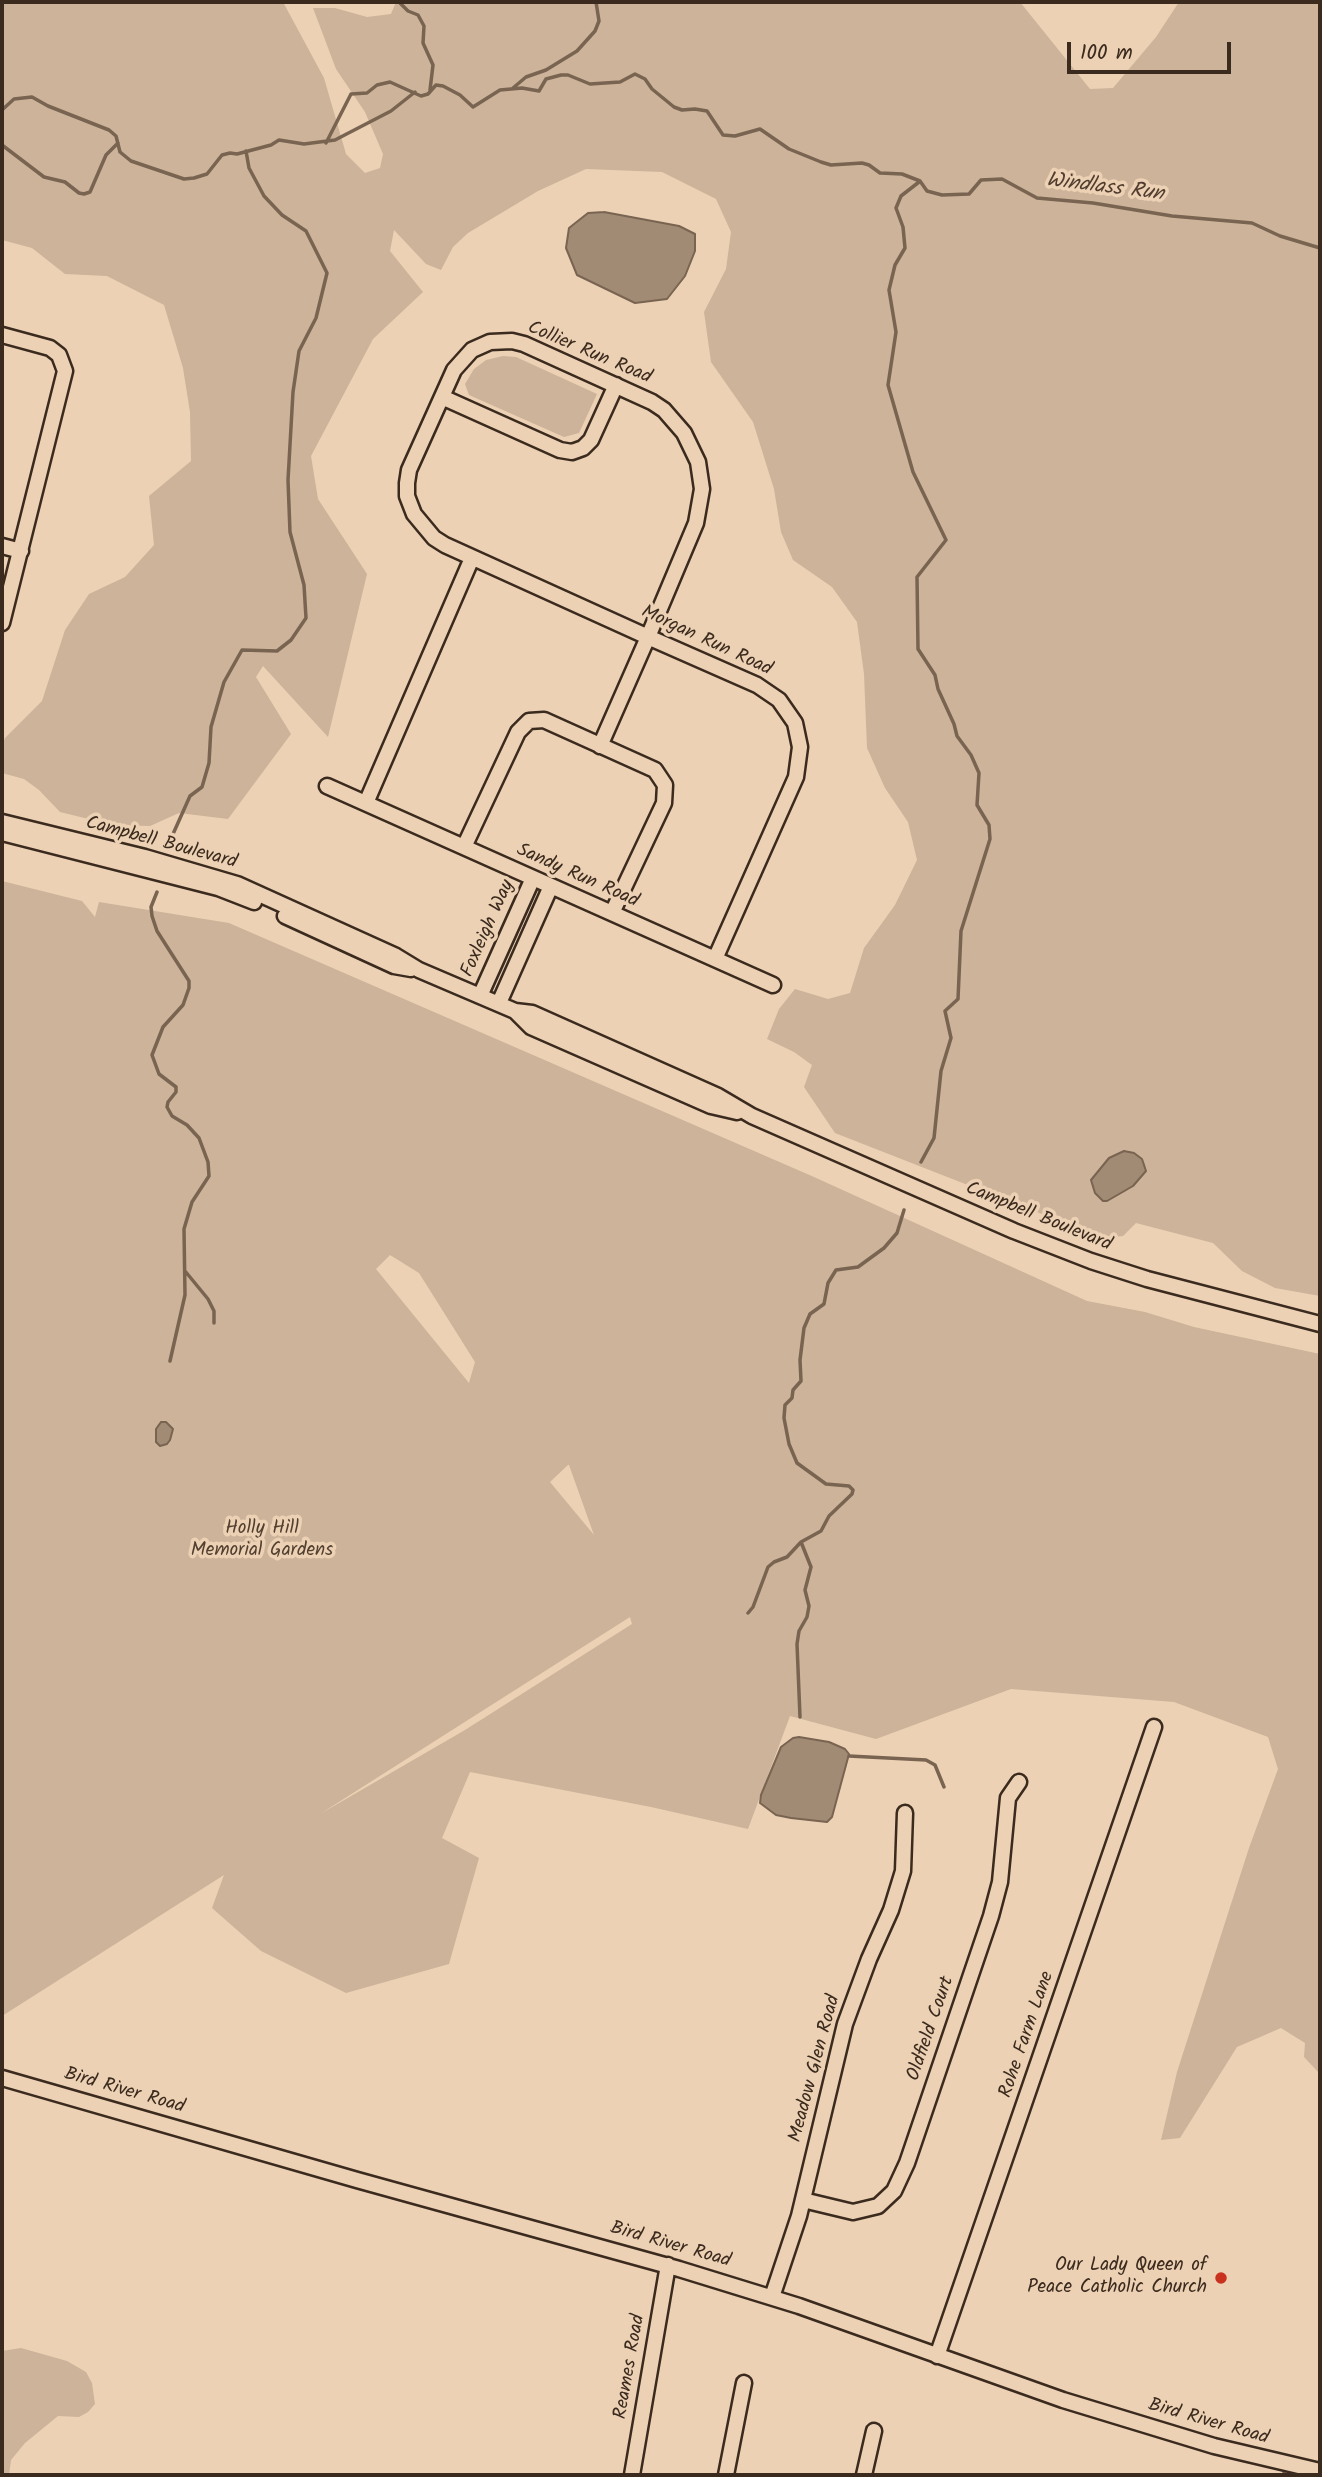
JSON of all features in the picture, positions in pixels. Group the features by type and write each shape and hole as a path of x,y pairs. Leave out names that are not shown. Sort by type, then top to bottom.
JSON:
{"street":[{"path":"2,335 50,348 59,355 65,371 2,624"},
{"name":"Collier Run Road","path":"472,558 434,538 414,514 407,496 407,483 409,470 454,370 464,357 480,346 500,341 524,344 652,402 674,421 692,447 701,478 701,500 696,523 600,746"},
{"path":"442,397 560,450 572,452 583,448 591,440 616,385"},
{"path":"2,546 21,551"},
{"path":"366,803 472,558"},
{"name":"Morgan Run Road","path":"472,558 768,691 788,710 799,737 800,757 796,777 715,959"},
{"path":"464,847 518,732 525,724 544,720 654,770 663,779 666,790 664,803 612,914"},
{"name":"Sandy Run Road","path":"327,786 773,985"},
{"name":"Campbell Boulevard","path":"2,822 145,857 237,884 396,956 419,970 515,1011 532,1013 718,1096 752,1116 924,1193 1091,1261 1181,1289 1320,1324"},
{"name":"Campbell Boulevard","path":"2,833 218,888 394,966 419,970"},
{"name":"Foxleigh Way","path":"480,996 533,878"},
{"name":"Foxleigh Way","path":"499,1003 551,886"},
{"name":"Rohe Farm Lane","path":"937,2356 1154,1727"},
{"name":"Oldfield Court","path":"803,2200 853,2211 878,2206 894,2191 907,2163 991,1916 1000,1882 1009,1798 1019,1782"},
{"name":"Meadow Glen Road","path":"772,2297 803,2200 845,2024 891,1910 903,1871 905,1813"},
{"name":"Bird River Road","path":"2,2078 357,2180 668,2265 772,2297 1063,2400 1203,2443 1320,2471"},
{"name":"Reames Road","path":"632,2475 668,2265"},
{"path":"726,2475 744,2383"},
{"path":"864,2475 874,2431"}],"green space":[{"path":"2,2 283,2 324,78 346,154 365,173 380,168 383,154 365,112 336,69 313,8 335,8 367,17 391,14 396,2 1020,2 1090,89 1113,88 1156,37 1179,2 1320,2 1320,1296 1275,1288 1242,1271 1213,1243 1136,1223 1123,1236 1103,1238 835,1133 804,1087 812,1065 794,1052 767,1039 779,1009 795,989 828,999 850,993 864,948 895,905 917,860 908,822 885,788 867,748 864,674 857,622 832,587 793,560 781,532 774,489 753,422 711,362 704,312 726,269 731,232 716,199 662,172 586,169 538,191 468,233 453,247 441,270 426,264 394,230 390,251 423,292 373,339 311,456 318,499 367,574 328,737 263,666 256,677 291,734 228,819 179,813 150,826 113,825 60,812 24,779 2,773 2,746 5,738 42,701 65,630 89,594 125,577 154,545 149,496 191,461 190,412 183,368 164,305 107,276 65,274 32,248 2,240"},
{"path":"503,356 516,357 597,394 579,433 564,437 469,395 465,384 474,369 486,360"},
{"name":"Holly Hill Memorial Gardens","path":"2,881 82,901 95,917 99,902 229,923 814,1177 1087,1301 1145,1312 1194,1327 1320,1354 1320,2074 1304,2057 1305,2043 1281,2028 1237,2047 1180,2138 1161,2140 1177,2072 1249,1848 1278,1769 1268,1737 1174,1702 1011,1689 876,1739 790,1716 748,1829 470,1772 442,1838 479,1858 449,1964 346,1993 261,1951 212,1908 224,1875 2,2016","holes":["390,1255 419,1273 475,1362 469,1383 376,1269","569,1465 594,1535 550,1482","630,1617 632,1624 465,1730 320,1814"]},
{"path":"21,2348 67,2361 86,2372 92,2383 95,2404 79,2417 58,2416 25,2443 11,2460 9,2475 2,2475 2,2351"}],"shaded area":[{"path":"604,212 679,226 695,234 695,251 685,276 667,299 635,303 577,275 566,248 569,228 588,213"},
{"path":"1124,1151 1134,1153 1142,1159 1146,1171 1133,1186 1103,1201 1095,1193 1091,1180 1109,1158"},
{"path":"161,1422 166,1422 173,1429 167,1444 160,1446 156,1442 156,1429"},
{"path":"799,1737 829,1742 845,1749 849,1754 832,1817 827,1822 776,1815 760,1803 781,1747"}],"waterway":[{"path":"399,2 408,11 418,15 424,26 423,43 433,65 430,90"},
{"path":"513,88 526,77 546,70 577,51 595,31 599,21 596,2"},
{"name":"Windlass Run","path":"326,143 351,94 367,93 377,85 390,82 421,96 428,94 436,85 443,86 460,95 473,107 500,90 522,88 539,91 546,79 561,75 590,84 620,82 635,74 645,79 652,89 674,107 707,111 723,135 735,136 760,129 789,149 821,162 831,165 862,163 880,173 902,174 920,181 927,191 942,195 969,194 981,180 1002,179 1037,198 1093,203 1172,216 1252,223 1280,236 1320,248"},
{"name":"Windlass Run","path":"2,110 14,99 32,97 109,130 116,136 120,152 131,161 184,179 207,174 222,155 237,154 271,145 279,140 304,144 335,140 391,111 415,92"},
{"name":"Windlass Run","path":"2,145 44,177 65,182 84,194 90,192 106,155 118,143"},
{"path":"169,843 190,796 202,787 209,763 211,727 224,682 242,650 277,651 291,640 306,618 304,585 290,532 288,480 293,392 299,351 316,318 327,273 306,231 282,215 264,196 249,168 246,151"},
{"path":"919,182 901,196 896,208 903,227 905,248 895,265 889,290 896,332 888,385 913,472 946,540 917,577 918,649 935,675 957,736 971,755 979,773 977,805 989,825 990,839 961,931 958,999 945,1011 951,1038 941,1071 934,1138 921,1162"},
{"path":"157,892 151,907 152,916 157,931 189,981 189,988 183,1005 163,1027 152,1055 159,1074 176,1087 167,1107 172,1116 187,1125 199,1138 208,1162 209,1176 192,1202 184,1229 185,1295 170,1361"},
{"path":"748,1613 753,1607 768,1567 787,1557 801,1542 821,1531 829,1516 852,1494 853,1490 849,1486 826,1484 797,1463 789,1444 784,1418 785,1405 801,1381 800,1360 804,1328 810,1314 824,1304 828,1283 836,1270 858,1267 884,1248 897,1233 904,1210"},
{"path":"185,1271 208,1299 214,1311 214,1323"},
{"path":"800,1717 797,1644 799,1631 807,1617 809,1606 805,1590 811,1567 801,1542"},
{"path":"849,1756 926,1760 935,1765 944,1787"}],"place":[{"name":"Our Lady Queen of Peace Catholic Church","path":"1221,2278"}]}
